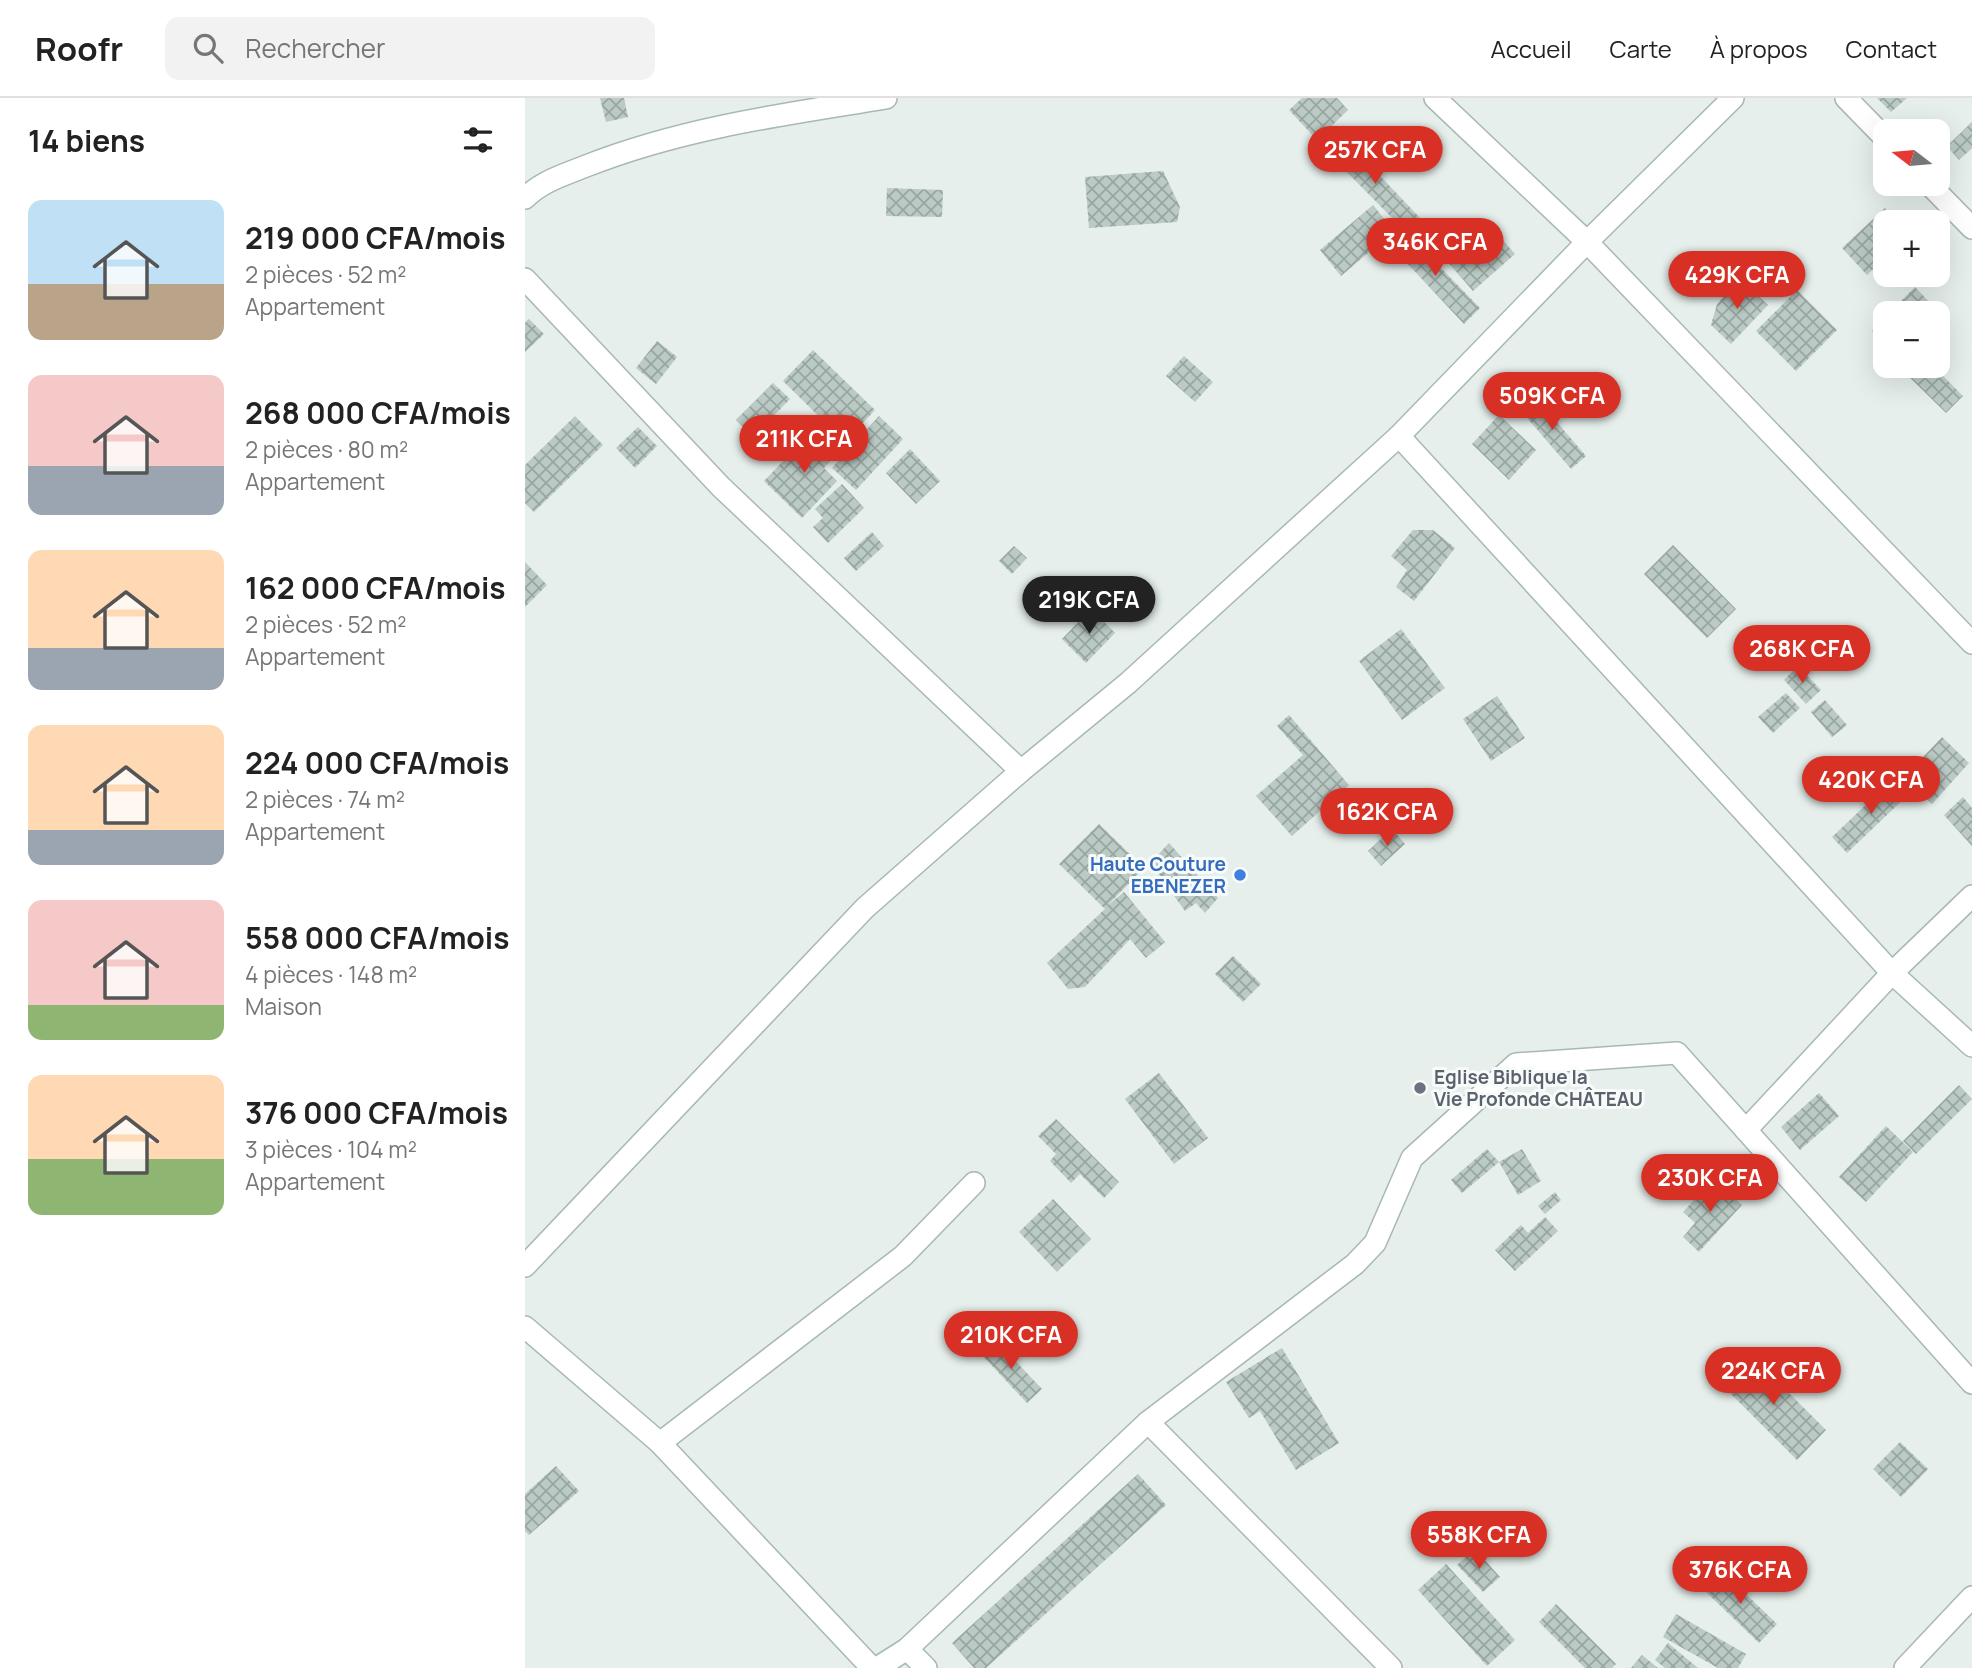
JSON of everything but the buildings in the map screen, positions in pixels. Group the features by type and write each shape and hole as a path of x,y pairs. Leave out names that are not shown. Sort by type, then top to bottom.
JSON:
{"street":[{"path":"525,198 537,186 621,152 676,136 754,118 886,98"},
{"path":"1435,98 1587,242 1972,643"},
{"path":"525,1266 865,908 1021,771 1128,683 1399,436 1587,242 1733,98"},
{"path":"1846,98 1873,126"},
{"path":"1941,196 1972,228"},
{"path":"525,279 721,487 1021,771"},
{"path":"1399,436 1892,973 1972,1046"},
{"path":"1746,1130 1892,973 1972,896"},
{"path":"525,1327 660,1443 874,1668 907,1649 1148,1422 1355,1264 1375,1243 1412,1158 1516,1064 1677,1053 1972,1383"},
{"path":"660,1443 903,1256 974,1183"},
{"path":"1148,1422 1391,1668"},
{"path":"1905,1668 1972,1597"},
{"path":"907,1649 926,1668"}],"place":[{"name":"Haute Couture EBENEZER","path":"1240,875"},
{"name":"Eglise Biblique la Vie Profonde CHÂTEAU","path":"1420,1088"}]}
